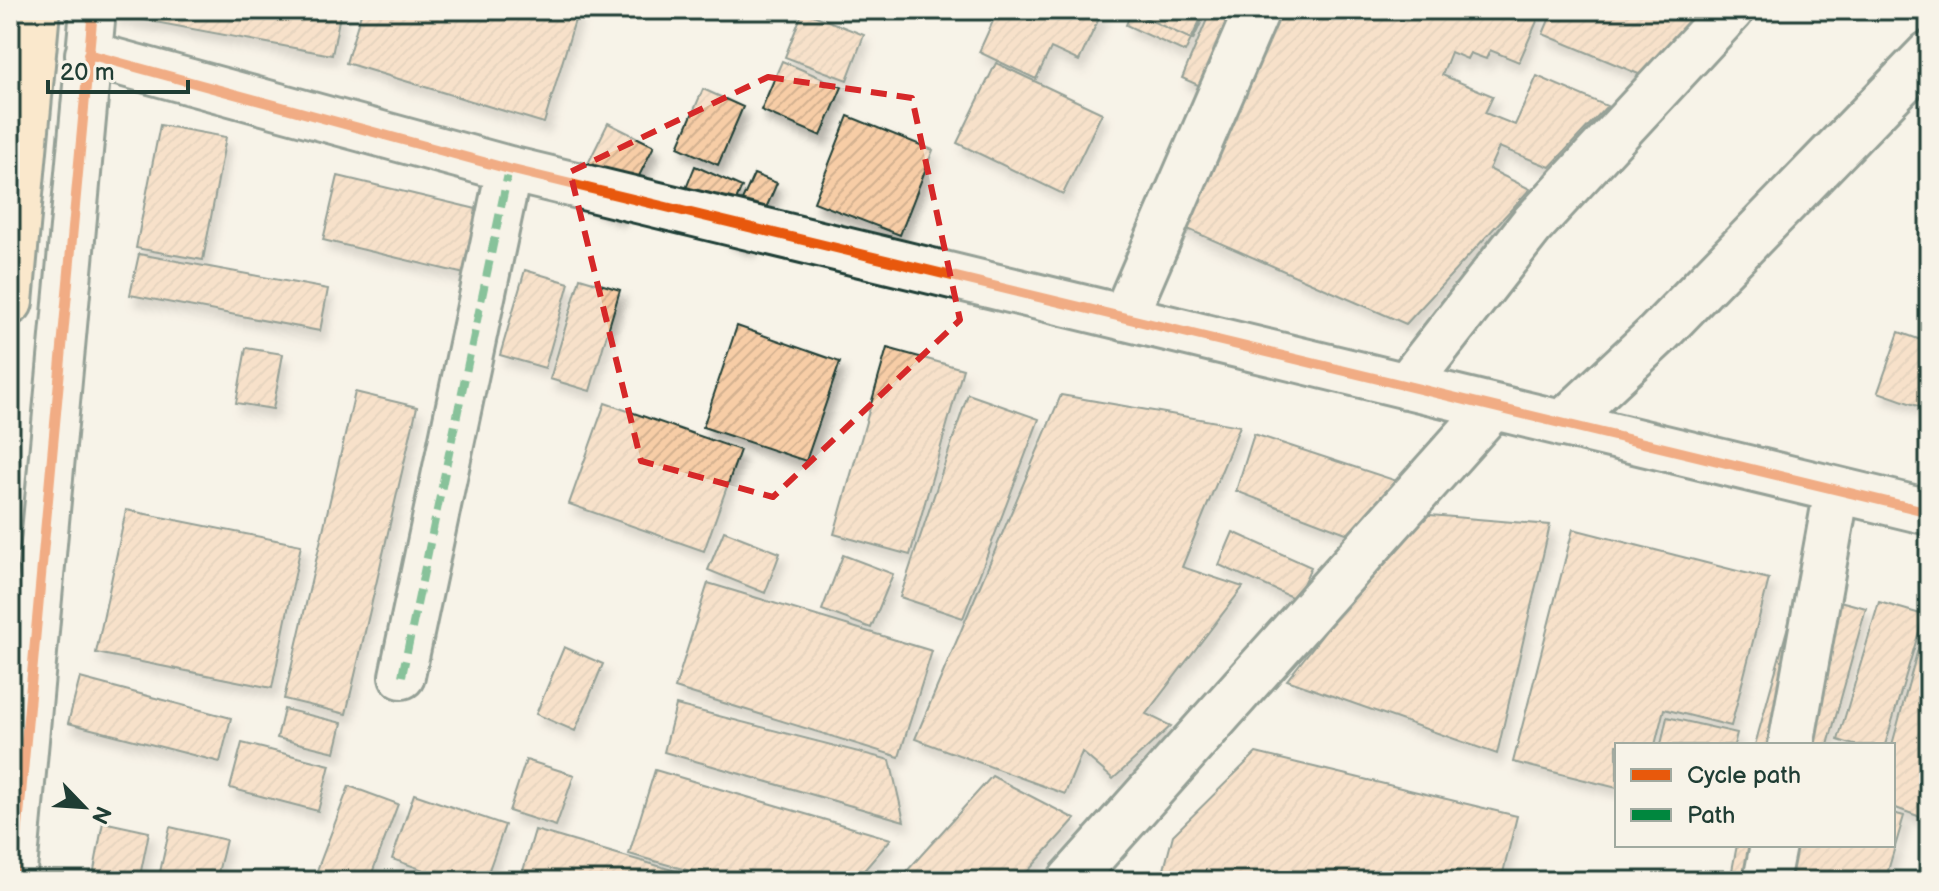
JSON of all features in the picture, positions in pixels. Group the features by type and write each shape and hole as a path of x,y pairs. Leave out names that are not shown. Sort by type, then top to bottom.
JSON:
{"main road":[{"path":"10,302 37,10"}],"street":[{"path":"13,881 93,10"},
{"path":"1124,318 1257,10"},
{"path":"1406,386 1531,226 1731,10"},
{"path":"88,54 509,169 1929,512"},
{"path":"1562,424 1658,334 1929,54"},
{"path":"402,676 509,169"},
{"path":"1070,881 1493,407"},
{"path":"1791,743 1837,490"},
{"path":"1766,881 1773,847"}],"highlighted area":[{"path":"768,77 912,98 960,320 773,497 641,461 570,172"}],"building":[{"path":"113,10 341,10 332,55 112,14"},
{"path":"362,10 578,10 544,123 346,63"},
{"path":"998,10 1103,10 1079,61 1051,48 1036,79 979,52"},
{"path":"1128,10 1207,10 1193,40"},
{"path":"1132,10 1205,10 1185,52 1126,25"},
{"path":"1211,10 1542,10 1519,62 1490,50 1486,59 1470,53 1467,59 1451,52 1442,75 1493,96 1485,113 1515,125 1537,76 1607,106 1550,167 1499,147 1489,169 1530,189 1406,324 1151,213 1205,88 1182,78"},
{"path":"1553,10 1701,10 1641,75 1543,34"},
{"path":"803,11 864,35 847,80 785,57"},
{"path":"782,61 842,87 821,136 761,110"},
{"path":"996,63 1102,113 1063,194 957,143"},
{"path":"703,89 743,107 718,165 678,147"},
{"path":"848,116 933,150 900,235 814,202"},
{"path":"608,123 654,146 619,216 573,194"},
{"path":"160,125 226,137 203,260 136,248"},
{"path":"695,166 742,187 727,221 681,201"},
{"path":"754,174 777,183 749,247 726,236"},
{"path":"338,176 489,212 473,276 323,240"},
{"path":"139,254 328,289 320,331 130,295"},
{"path":"525,270 569,283 545,368 500,355"},
{"path":"580,278 620,290 590,391 550,379"},
{"path":"737,326 840,362 806,461 703,427"},
{"path":"1899,332 1929,343 1929,410 1878,392"},
{"path":"246,348 283,354 273,409 236,403"},
{"path":"887,348 963,369 910,555 834,534"},
{"path":"355,392 417,407 346,714 284,699"},
{"path":"968,394 1039,419 963,618 900,597"},
{"path":"1061,395 1240,426 1182,567 1243,587 1146,714 1171,726 1113,779 1082,752 1065,794 915,739"},
{"path":"605,403 740,450 704,551 569,504"},
{"path":"1254,434 1397,481 1367,541 1236,491"},
{"path":"126,510 301,545 272,688 96,653"},
{"path":"1418,514 1550,525 1497,754 1287,680"},
{"path":"1573,529 1769,579 1731,726 1664,709 1656,743 1615,743 1615,788 1513,762"},
{"path":"724,531 780,553 765,593 708,570"},
{"path":"1233,532 1311,567 1296,599 1219,565"},
{"path":"843,555 893,574 871,628 822,610"},
{"path":"708,583 932,651 899,757 675,688"},
{"path":"1798,590 1866,608 1829,743 1756,743"},
{"path":"1879,602 1924,615 1886,743 1838,740"},
{"path":"1929,608 1929,820 1895,808 1895,743 1893,743"},
{"path":"564,647 603,664 575,731 536,714"},
{"path":"80,678 231,718 220,762 68,723"},
{"path":"676,705 890,760 904,821 664,752"},
{"path":"284,709 342,723 335,752 277,738"},
{"path":"1667,717 1737,733 1734,743 1661,743"},
{"path":"242,743 330,765 318,811 230,788"},
{"path":"1256,753 1517,816 1501,881 1336,881 1307,873 1305,881 1161,881 1173,835"},
{"path":"526,760 574,775 556,826 509,811"},
{"path":"655,770 891,839 855,881 726,881 629,854"},
{"path":"992,776 1075,819 1019,881 898,881"},
{"path":"349,786 398,804 369,881 313,881"},
{"path":"414,794 505,825 485,881 455,881 392,859"},
{"path":"1895,814 1904,816 1895,847"},
{"path":"103,822 149,832 139,881 92,881"},
{"path":"170,827 226,840 216,881 158,881"},
{"path":"535,830 710,881 520,881"},
{"path":"1737,847 1895,847 1885,881 1730,881"}],"marked path":[{"path":"402,676 509,169"}],"cycle path":[{"path":"13,881 93,10"},
{"path":"88,54 509,169 1929,512"}]}
